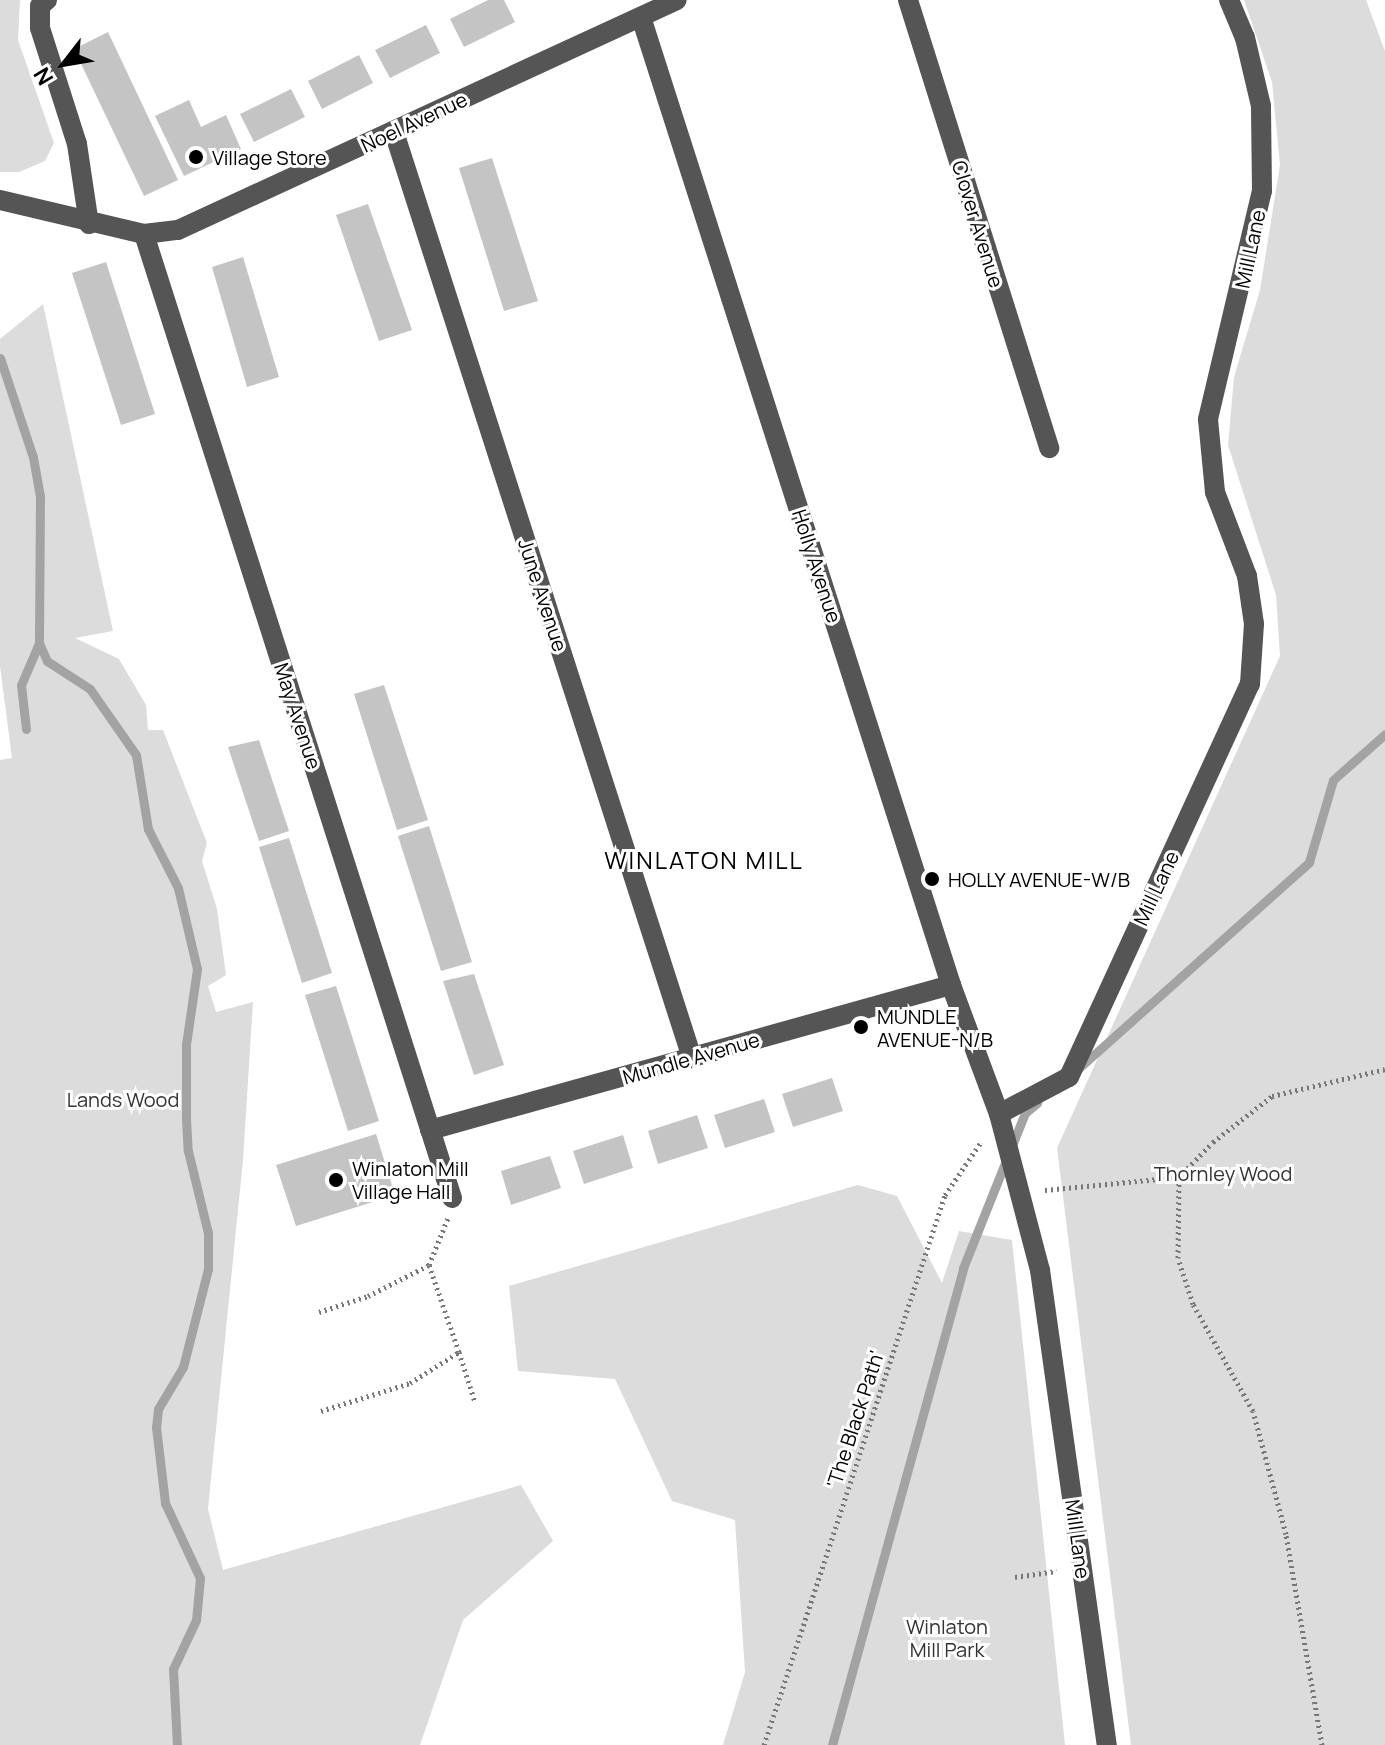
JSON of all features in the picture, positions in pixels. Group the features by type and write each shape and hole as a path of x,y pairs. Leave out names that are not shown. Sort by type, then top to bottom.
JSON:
{"street":[{"path":"47,0 40,6 40,28 77,144 89,224"},
{"path":"641,17 677,0"},
{"name":"Clover Avenue","path":"908,0 1049,448"},
{"name":"Mill Lane","path":"1107,1745 1040,1270 999,1114 1069,1077 1250,684 1254,624 1247,576 1215,492 1208,419 1262,191 1261,106 1245,38 1229,0"},
{"name":"Noel Avenue","path":"0,200 89,224 144,234 178,230 641,17"},
{"name":"Holly Avenue","path":"641,17 951,985 999,1114"},
{"name":"June Avenue","path":"394,132 692,1058"},
{"name":"May Avenue","path":"144,234 452,1198"},
{"name":"Mundle Avenue","path":"430,1130 951,985"}],"path":[{"path":"1020,1192 1179,1177 1213,1142 1272,1096 1385,1069"},
{"name":"'The Black Path'","path":"764,1745 945,1195 999,1114"},
{"path":"1179,1177 1178,1258 1193,1304 1253,1411 1286,1534 1322,1745"},
{"path":"452,1198 429,1265 475,1402"},
{"path":"319,1312 368,1296 429,1265"},
{"path":"321,1411 410,1383 459,1352"},
{"path":"1015,1577 1082,1567"}],"green space":[{"path":"0,0 20,0 18,40 54,143 45,161 19,172 0,172"},
{"name":"Thornley Wood","path":"1244,0 1366,0 1385,51 1385,1745 1131,1745 1057,1148 1280,656 1276,595 1228,445 1234,377 1260,290 1280,165 1272,82"},
{"name":"Lands Wood","path":"43,304 113,631 75,638 119,659 146,705 148,730 163,730 207,843 202,861 217,909 226,975 208,986 216,1012 253,1002 243,1160 208,1509 223,1570 521,1485 553,1541 463,1620 420,1745 0,1745 0,760 12,758 0,666 0,339"},
{"name":"Winlaton Mill Park","path":"858,1185 897,1196 942,1283 959,1231 1012,1240 1065,1745 723,1745 745,1672 735,1520 672,1501 615,1379 518,1371 509,1286"}],"building":[{"path":"488,0 504,0 515,22 464,47 450,19"},
{"path":"426,25 440,53 390,78 375,50"},
{"path":"108,32 178,180 144,196 74,49"},
{"path":"359,55 373,83 322,109 308,81"},
{"path":"291,89 305,117 254,142 240,114"},
{"path":"189,100 201,127 226,115 241,149 184,176 155,116"},
{"path":"492,158 538,301 504,311 459,168"},
{"path":"368,204 412,330 379,341 336,215"},
{"path":"243,257 279,377 247,387 212,267"},
{"path":"106,262 155,414 121,425 72,273"},
{"path":"384,685 428,820 397,830 354,694"},
{"path":"259,740 289,831 259,841 228,747"},
{"path":"429,826 472,962 441,971 398,836"},
{"path":"289,838 332,973 302,983 259,847"},
{"path":"474,974 504,1065 474,1075 443,981"},
{"path":"336,986 379,1121 348,1131 305,995"},
{"path":"832,1078 843,1111 793,1127 782,1094"},
{"path":"764,1099 775,1132 725,1148 714,1115"},
{"path":"697,1115 708,1148 658,1164 648,1131"},
{"name":"Winlaton Mill Village Hall","path":"376,1134 395,1195 296,1226 276,1165"},
{"path":"623,1135 633,1168 584,1184 573,1151"},
{"path":"550,1156 561,1188 511,1205 501,1171"}],"waterway":[{"path":"0,358 33,457 40,496 39,643 47,661 90,689 136,755 148,829 178,888 197,969 186,1044 186,1118 188,1151 208,1233 208,1269 183,1367 158,1409 156,1427 165,1503 200,1578 196,1620 173,1669 177,1745"},
{"path":"26,729 21,685 39,643"},
{"path":"1079,1068 1309,862 1333,780 1385,734"},
{"path":"832,1745 963,1268 1025,1113 1037,1103"}],"place":[{"name":"Village Store","path":"196,157"},
{"name":"HOLLY AVENUE-W/B","path":"932,879"},
{"name":"MUNDLE AVENUE-N/B","path":"861,1027"},
{"name":"Winlaton Mill Village Hall","path":"336,1180"}],"district":[{"name":"WINLATON MILL","path":"704,860"}]}
